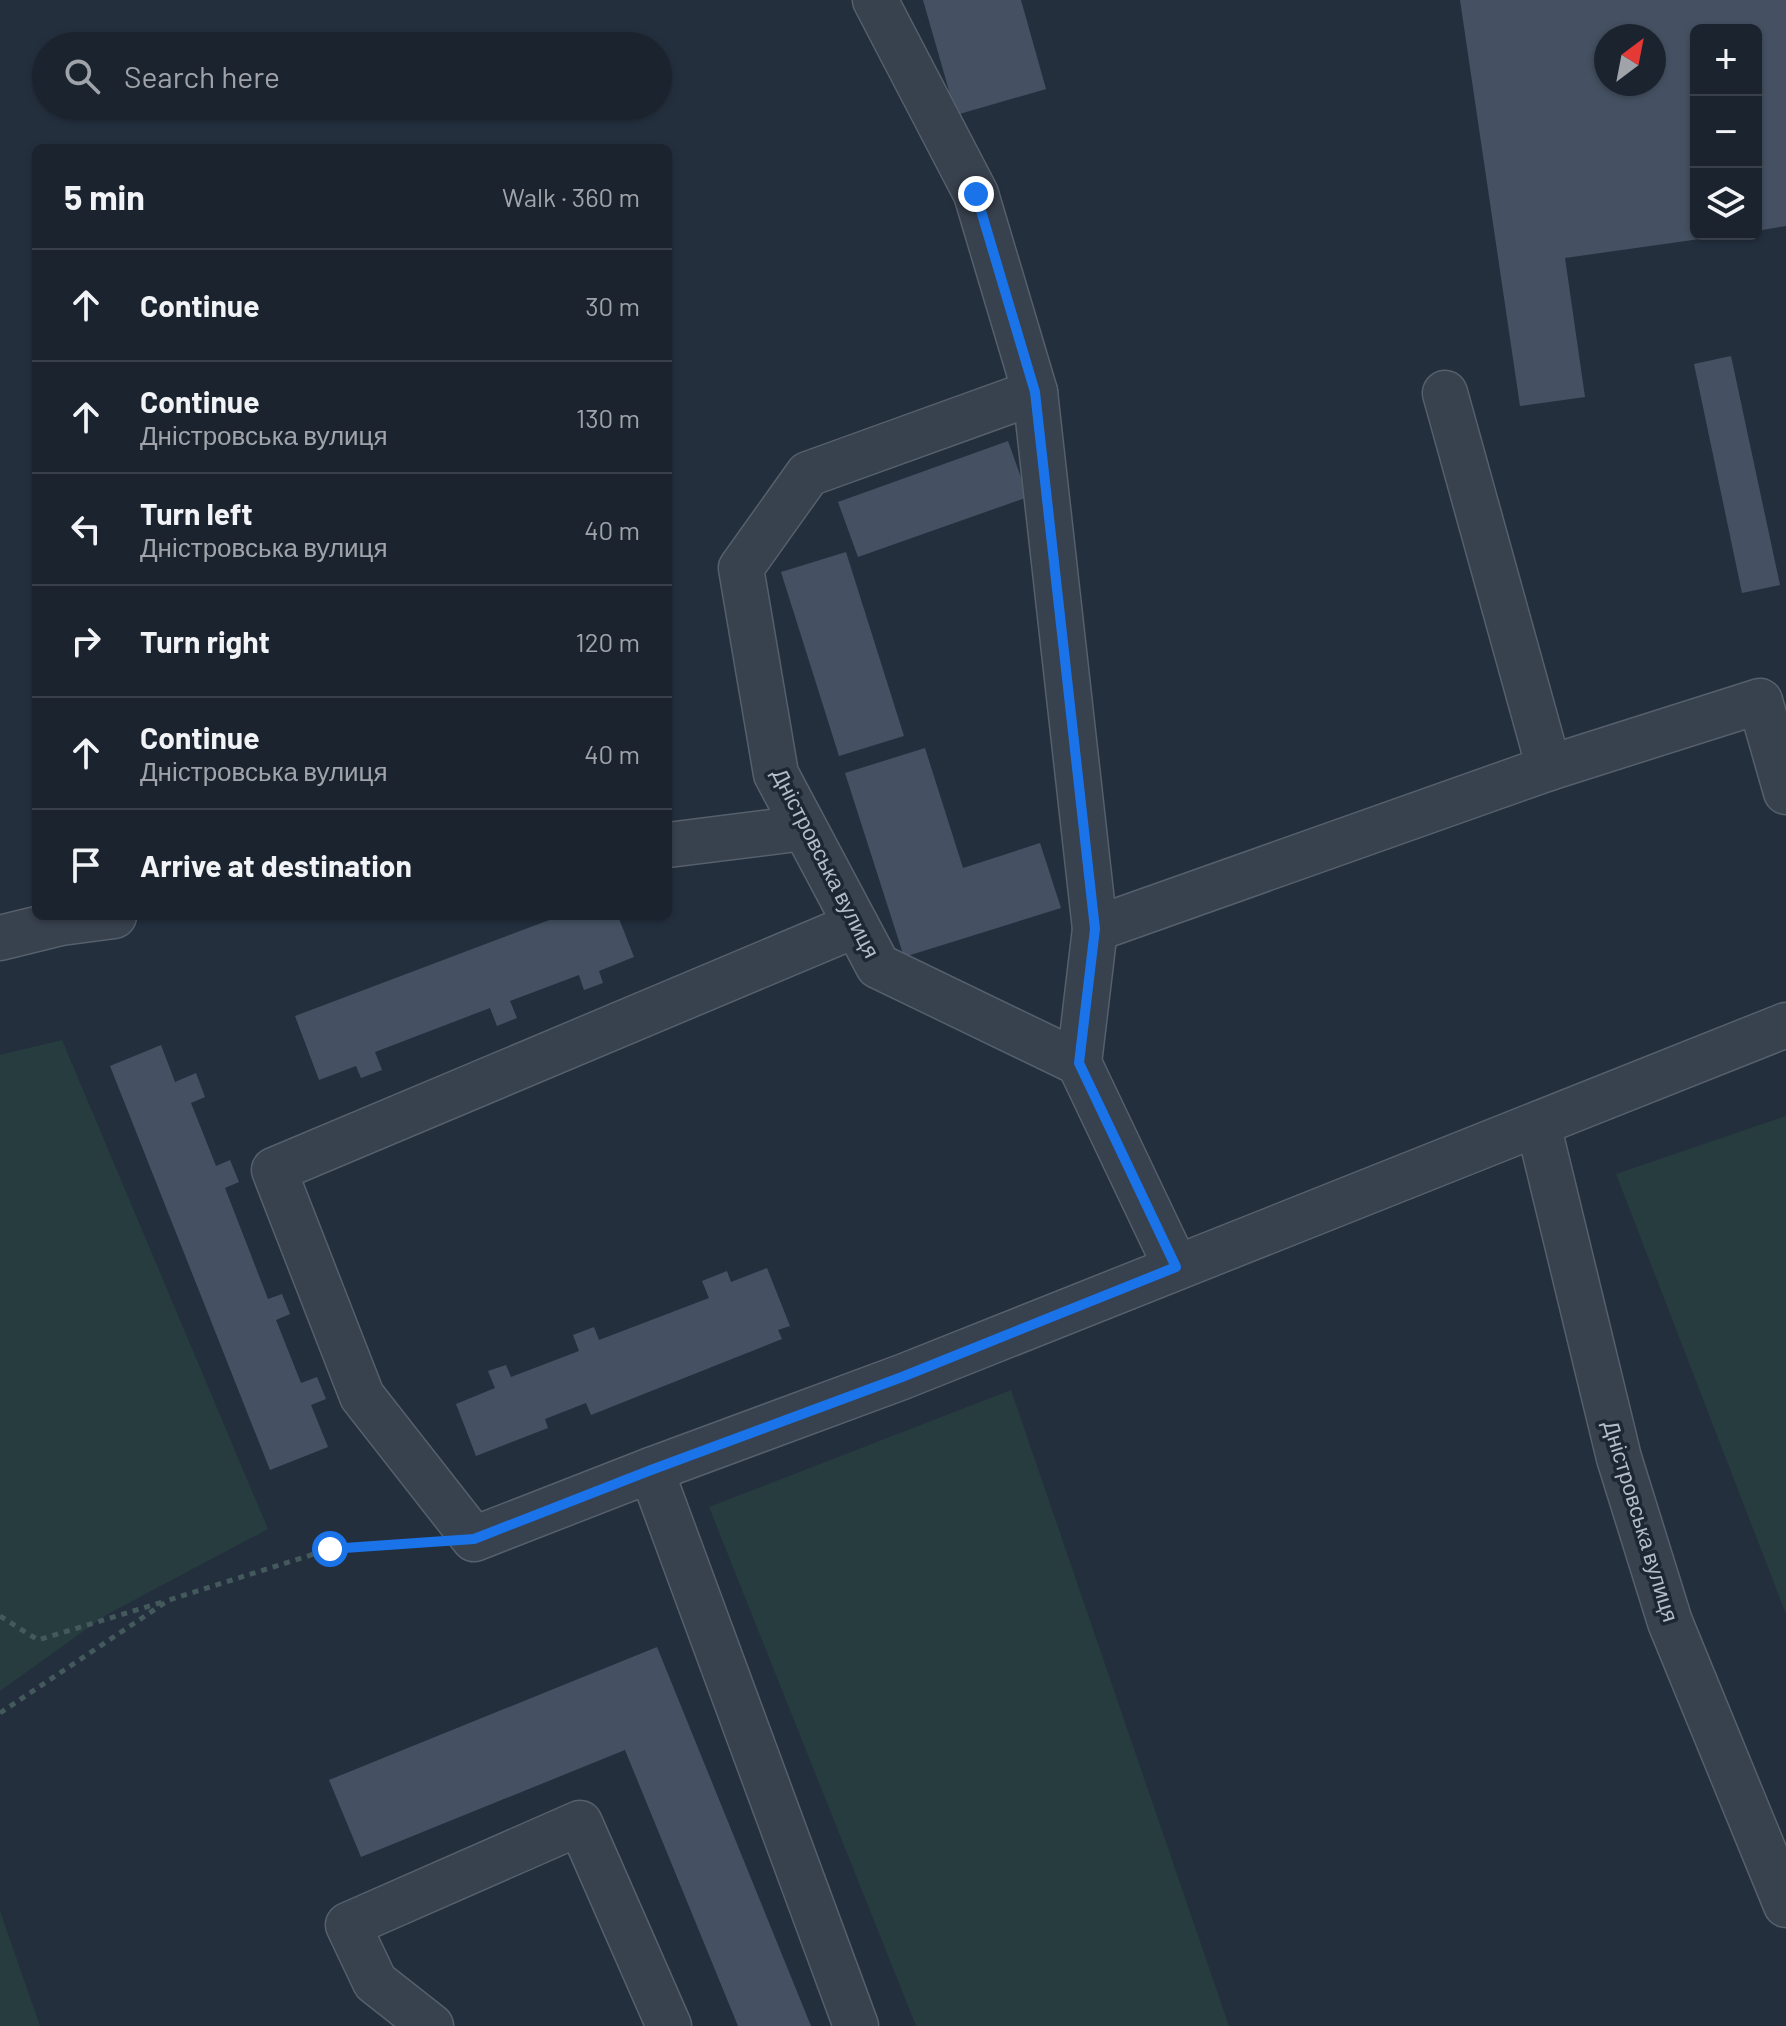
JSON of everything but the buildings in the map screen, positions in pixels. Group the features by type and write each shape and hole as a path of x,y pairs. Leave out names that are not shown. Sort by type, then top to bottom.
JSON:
{"street":[{"path":"875,0 976,194 1035,392 1095,929 1079,1063 1176,1267"},
{"name":"Дністровська вулиця","path":"1035,392 808,474 741,568 776,774 878,966 1079,1063"},
{"path":"1445,393 1549,768"},
{"path":"1095,929 1549,768 1760,701 1786,792"},
{"path":"672,844 804,828"},
{"path":"0,938 84,920"},
{"path":"856,925 274,1170 362,1396 474,1539 902,1377 1786,1025"},
{"name":"Дністровська вулиця","path":"1538,1124 1619,1458 1670,1622 1786,1905"},
{"path":"651,1470 856,2026"},
{"path":"431,2026 375,1982 348,1925 580,1823 669,2026"}],"path":[{"path":"0,1616 38,1640 330,1549 474,1539"},
{"path":"0,1713 169,1600"}],"green space":[{"path":"62,1040 268,1529 106,1615 0,1691 0,1055"},
{"path":"1786,1116 1786,1614 1616,1174"},
{"path":"1011,1390 1229,2026 916,2026 709,1507"},
{"path":"0,1911 40,2026 0,2026"}],"route":[{"path":"330,1549 474,1539 902,1377 1176,1267 1079,1063 1095,929 1035,392 976,194"}]}
